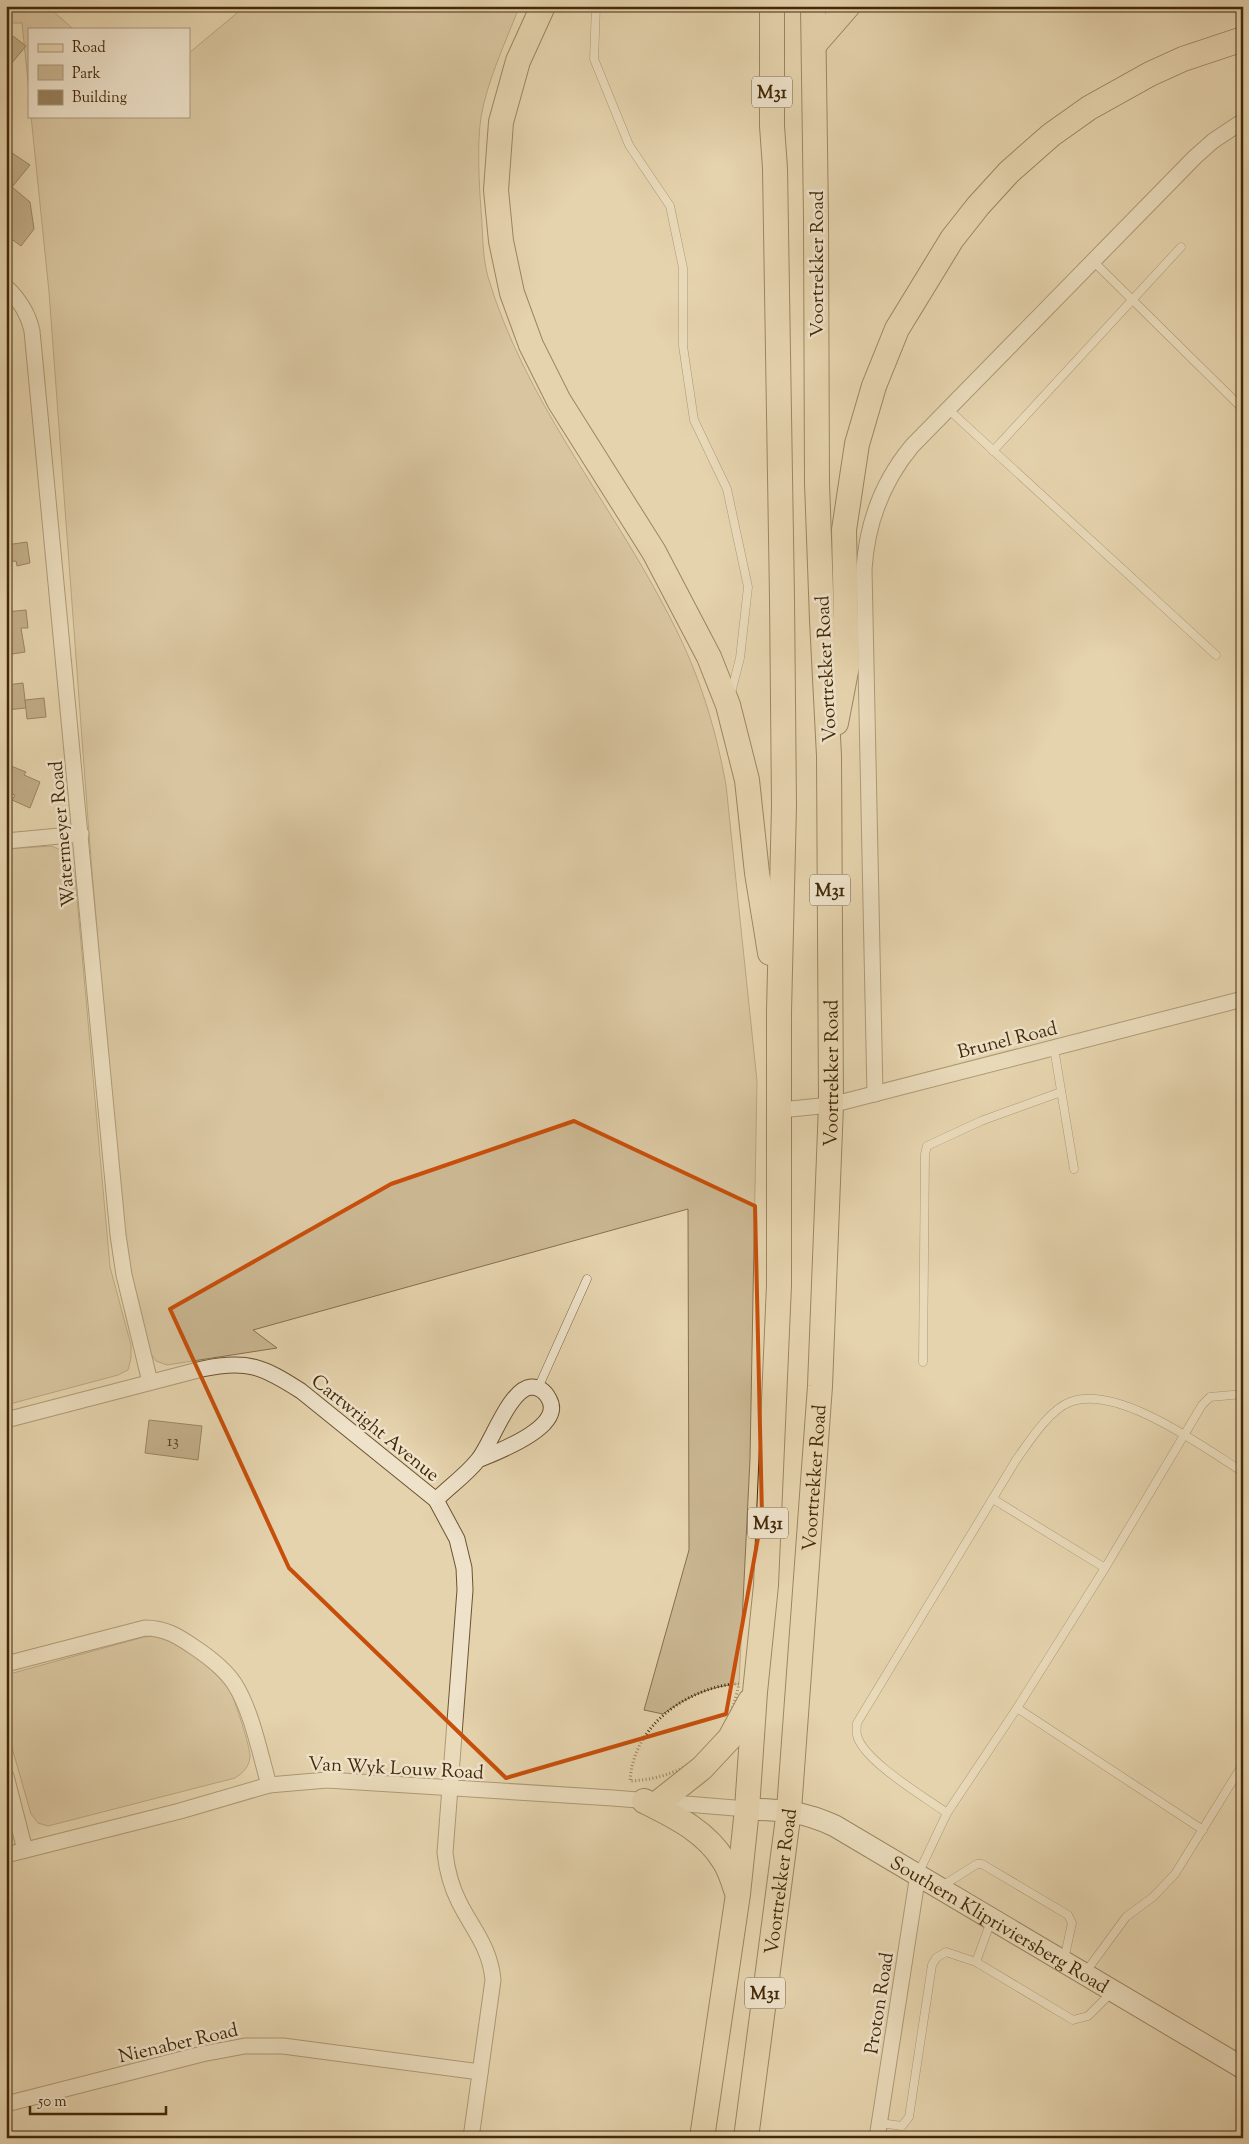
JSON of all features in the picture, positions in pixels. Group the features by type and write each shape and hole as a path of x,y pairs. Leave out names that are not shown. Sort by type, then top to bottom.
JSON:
{"main road":[{"path":"544,6 518,61 501,122 496,190 501,241 512,293 531,345 559,401 654,552 709,658 728,705 746,780 757,873 779,1012"},
{"name":"Voortrekker Road","path":"702,2138 738,1894 747,1809 754,1692 766,1585 779,1294 779,1012 784,796 782,550 772,126 772,6"},
{"name":"Voortrekker Road","path":"746,2138 789,1810 820,1386 831,1105 829,756 817,483 813,6"},
{"path":"814,46 848,6"},
{"path":"829,756 847,666 844,530 856,444 874,386 897,329 952,239 978,206 1009,172 1051,136 1089,108 1150,74 1182,59 1243,39"},
{"path":"738,1894 726,1862 706,1838 651,1801 702,1768 730,1738 754,1692"},
{"name":"Southern Klipriviersberg Road","path":"747,1809 789,1810 818,1818 835,1826 1064,1960 1243,2068"}],"street":[{"path":"875,1094 864,569 865,550 875,510 885,486 899,462 948,409 1195,157 1213,141 1243,121"},
{"name":"Watermeyer Road","path":"6,287 23,307 29,318 32,331 118,1235 124,1275 150,1382"},
{"path":"6,841 81,834"},
{"name":"Brunel Road","path":"780,1110 831,1105 1243,999"},
{"name":"Cartwright Avenue","path":"6,1420 223,1364 240,1364 259,1368 278,1376 301,1391 436,1500 457,1539 464,1568 462,1637 445,1853 447,1870 460,1903 485,1947 492,1964 493,1980 472,2138"},
{"path":"436,1500 478,1460 514,1400 528,1388 538,1388 545,1392 552,1405 552,1414 548,1419 530,1435 478,1460"},
{"path":"6,1664 145,1628 167,1631 210,1658 234,1682 253,1728 269,1785"},
{"path":"6,1776 25,1850"},
{"name":"Van Wyk Louw Road","path":"6,1855 180,1811 269,1785 327,1780 613,1798 747,1809"},
{"name":"Proton Road","path":"878,2130 918,1874"},
{"name":"Nienaber Road","path":"6,2104 202,2054 245,2046 283,2046 480,2072"}],"lane":[{"path":"596,6 594,59 629,145 670,206 683,268 682,346 694,420 727,489 748,587 740,658 728,705"},
{"path":"993,451 1181,247"},
{"path":"1093,261 1243,409"},
{"path":"948,409 1216,655"},
{"path":"1054,1048 1074,1169"},
{"path":"923,1362 925,1154 927,1146 981,1121 1061,1092"},
{"path":"538,1388 587,1279"},
{"path":"918,1874 948,1813 1105,1568 1202,1405 1210,1397 1243,1394"},
{"path":"948,1813 883,1767 864,1750 857,1735 857,1723 992,1499 1033,1436 1053,1414 1070,1402 1092,1400 1119,1403 1148,1415 1184,1435 1243,1472"},
{"path":"992,1499 1105,1568"},
{"path":"1017,1708 1203,1830"},
{"path":"1085,1973 1126,1917 1164,1888 1203,1830 1243,1764"},
{"path":"940,1887 977,1864 988,1866 1068,1915 1072,1923 1064,1960"},
{"path":"976,1962 992,1918"},
{"path":"878,2130 902,2126 909,2117 932,1965 936,1958 946,1952 976,1962 1074,2020 1088,2016 1113,1990"}],"path":[{"path":"739,1684 729,1719 712,1745 701,1756 672,1773 644,1780 630,1781 632,1761 637,1750 654,1723 664,1714 676,1704 706,1690 721,1685 739,1684"}],"highlighted area":[{"path":"574,1121 755,1206 762,1516 726,1714 506,1778 289,1568 170,1309 391,1184"}],"green space":[{"path":"6,6 45,6 72,28 28,28 28,81 22,23 6,23"},
{"path":"243,8 518,10 492,76 481,117 479,151 480,188 486,269 504,321 523,364 544,405 664,606 695,671 710,715 726,785 757,1081 750,1459 739,1684 718,1687 699,1693 663,1714 644,1710 689,1550 688,1209 253,1330 277,1348 167,1365 156,1361 150,1352 123,1236 90,847 49,292 31,118 190,118 190,52"},
{"path":"51,846 68,856 75,876 110,1267 131,1345 131,1358 128,1370 118,1375 6,1405 6,849"},
{"path":"156,1636 166,1639 186,1650 215,1674 230,1691 250,1752 247,1767 235,1778 48,1826 38,1823 31,1814 6,1727 6,1677 13,1673 144,1637"}],"building":[{"path":"13,36 26,46 6,70 6,44"},
{"path":"6,149 30,165 12,187 30,202 34,229 21,246 6,235"},
{"path":"27,542 30,563 17,566 16,561 6,562 6,545"},
{"path":"26,610 28,628 21,628 25,652 6,655 6,612"},
{"path":"23,683 26,708 6,710 6,685"},
{"path":"44,698 46,717 27,719 25,700"},
{"path":"6,764 26,772 24,775 40,782 30,808 12,800 15,795 6,792"},
{"path":"149,1420 202,1426 198,1460 145,1453"}]}
